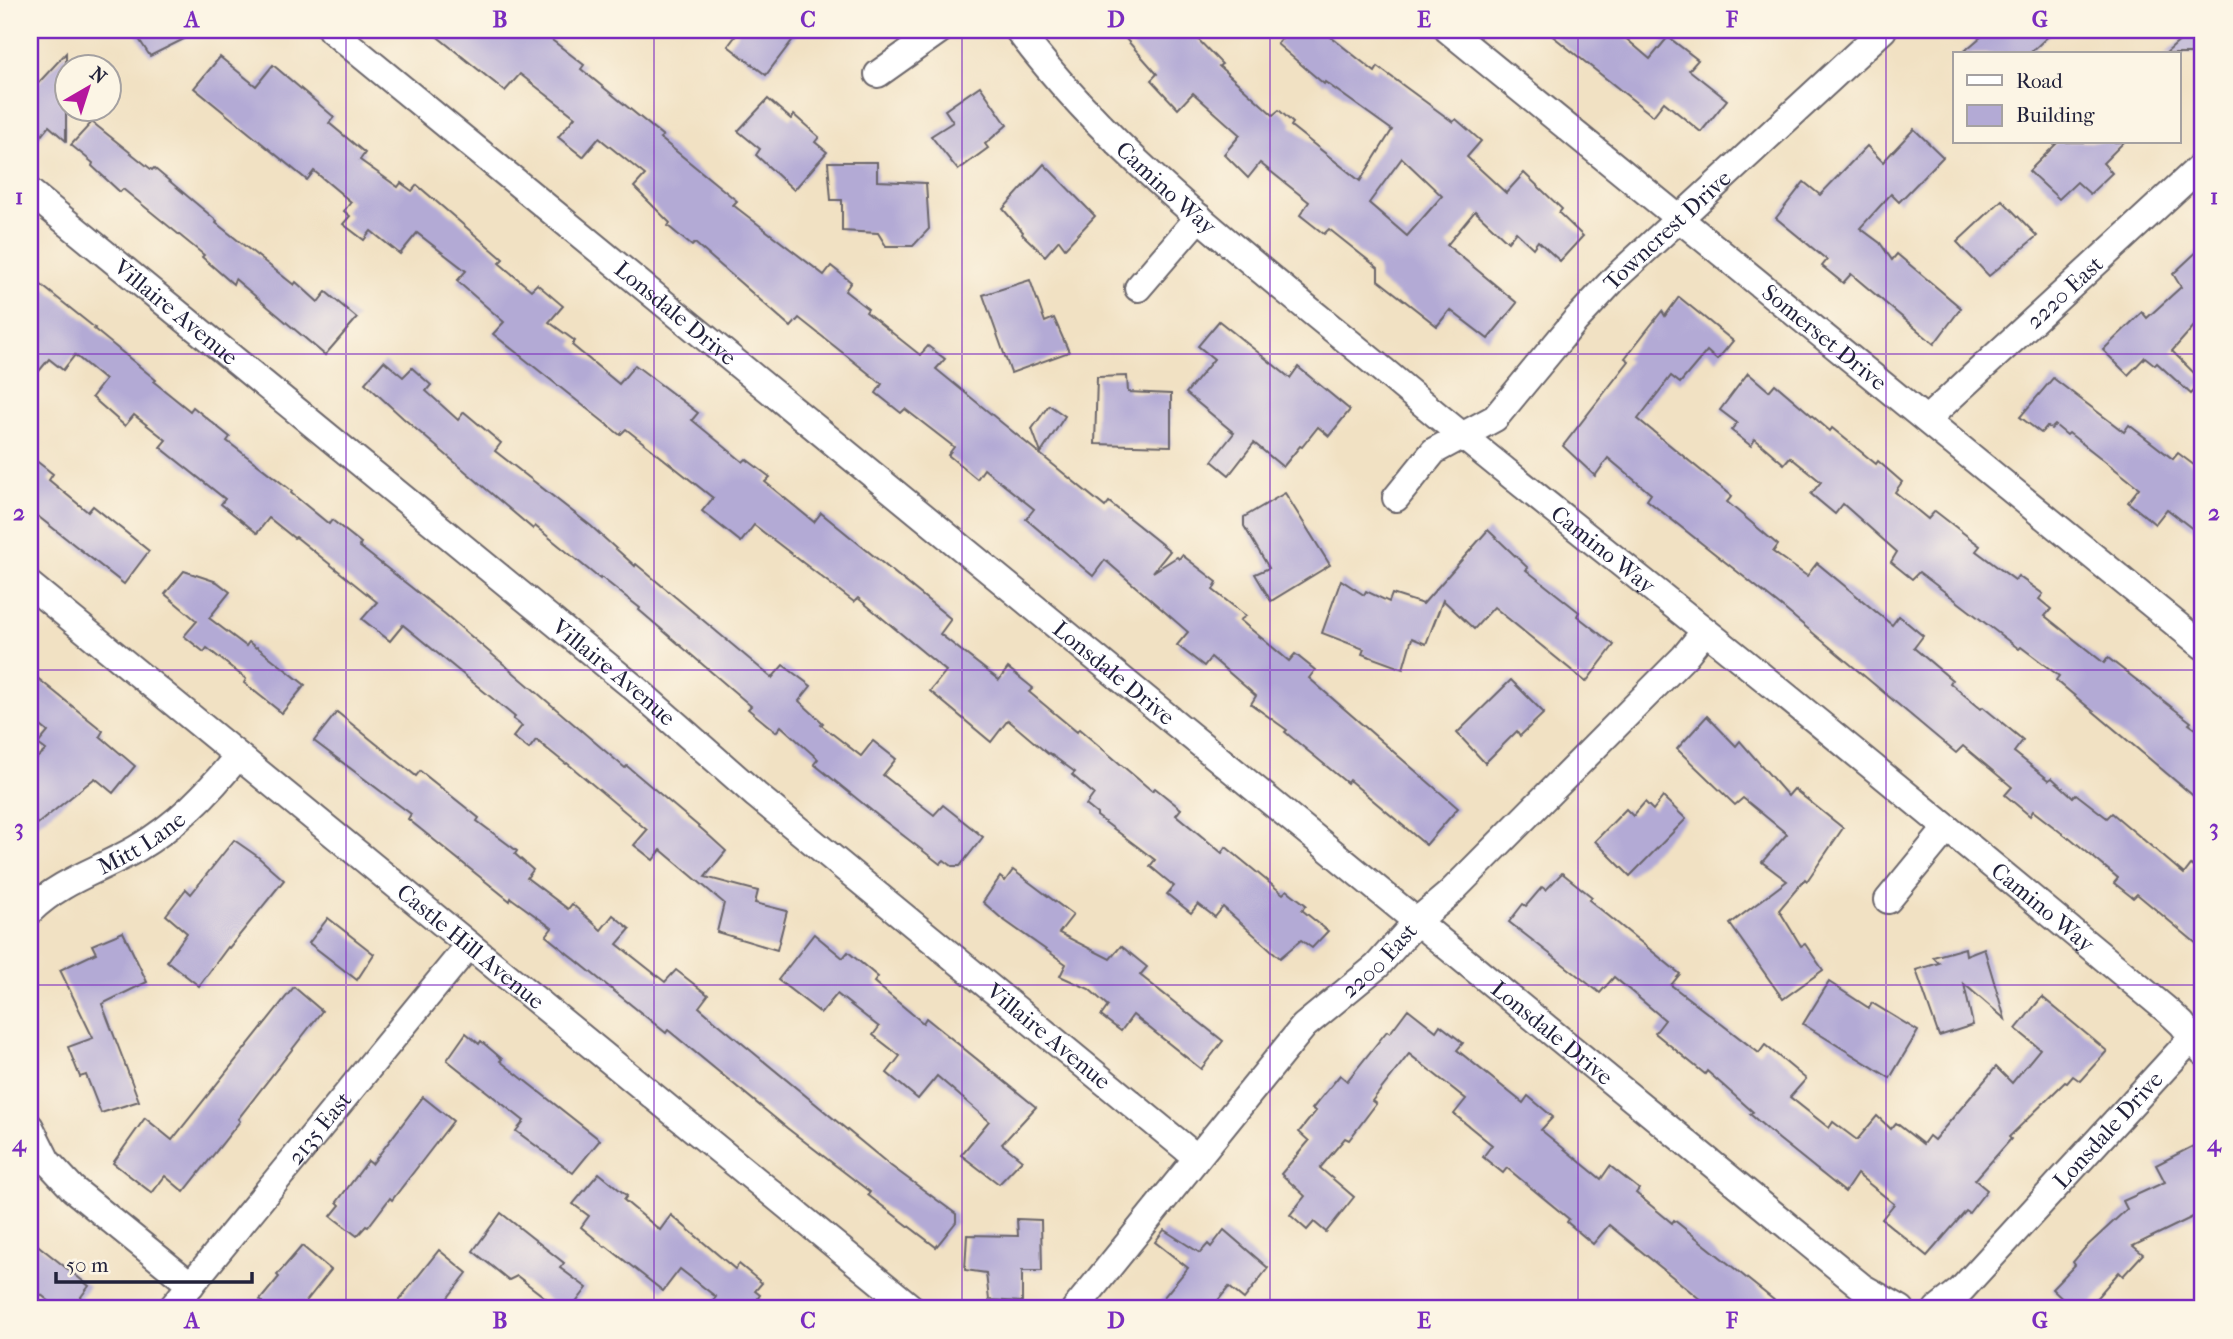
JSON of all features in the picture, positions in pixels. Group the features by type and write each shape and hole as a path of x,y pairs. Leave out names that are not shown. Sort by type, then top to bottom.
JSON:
{"street":[{"name":"Lonsdale Drive","path":"331,30 1862,1287 1901,1309"},
{"path":"878,74 940,30"},
{"name":"Camino Way","path":"1017,30 1096,119 1144,168 1199,217 1462,436 1947,828 2168,1011 2198,1045"},
{"name":"Somerset Drive","path":"1448,30 2203,646"},
{"name":"Towncrest Drive","path":"1396,498 1434,451 1495,418 1575,321 1616,277 1883,30"},
{"name":"2220 East","path":"1927,419 2203,164"},
{"name":"Villaire Avenue","path":"30,192 636,690 756,795 1196,1157"},
{"path":"1138,288 1199,217"},
{"name":"Castle Hill Avenue","path":"30,586 914,1309"},
{"name":"2200 East","path":"1075,1309 1304,1026 1377,967 1417,921 1449,894 1674,667 1705,631"},
{"name":"Mitt Lane","path":"30,911 43,898 69,881 133,851 167,830 197,804 238,756"},
{"path":"1888,900 1947,828"},
{"name":"2135 East","path":"171,1309 469,946"},
{"name":"Lonsdale Drive","path":"1937,1309 1961,1290 2198,1045"},
{"path":"30,1127 47,1161 73,1189 191,1285"}],"building":[{"path":"133,30 202,30 150,56"},
{"path":"429,30 539,30 584,65 581,69 737,201 733,205 824,275 831,266 851,282 845,291 868,309 866,312 920,355 928,346 945,359 936,369 1105,507 1109,502 1170,551 1153,572 1182,555 1217,582 1213,590 1246,616 1240,620 1289,661 1295,654 1315,670 1309,678 1458,808 1426,845 1349,780 1347,783 1285,732 1287,730 1251,704 1256,696 1211,657 1204,666 1177,645 1188,632 1105,560 1093,576 1026,519 1034,509 984,469 977,479 948,455 954,447 905,409 901,413 876,393 882,384 799,318 791,327 695,243 692,246 668,226 670,223 634,187 645,175 599,138 583,157 558,137 575,117 520,74 505,91"},
{"path":"740,30 800,30 766,75 728,46"},
{"path":"1118,30 1189,30 1222,64 1219,66 1273,115 1279,110 1293,123 1291,126 1360,181 1392,130 1325,82 1324,84 1277,44 1289,30 1322,30 1375,72 1378,67 1453,122 1456,119 1481,141 1467,157 1506,193 1524,173 1562,209 1559,213 1583,236 1560,261 1538,241 1533,248 1516,232 1508,242 1475,211 1447,245 1517,303 1488,339 1450,310 1437,326 1378,280 1378,268 1329,229 1324,234 1300,215 1309,202 1260,163 1248,178 1224,154 1240,135 1193,93 1178,109 1151,80 1157,74","holes":["1402,158 1442,196 1407,236 1369,203"]},
{"path":"1545,30 1616,30 1650,59 1668,37 1698,60 1689,70 1727,100 1701,132 1664,102 1653,116"},
{"path":"1989,30 2055,30 2031,52 1963,52"},
{"path":"2192,30 2203,30 2203,54 2167,52"},
{"path":"220,57 256,86 273,65 334,117 329,123 365,153 360,160 398,187 401,183 412,191 417,185 503,259 499,263 531,290 537,284 563,306 549,322 575,341 572,345 619,384 635,365 698,413 692,420 743,462 746,459 770,477 765,482 814,522 821,513 951,619 940,634 999,680 1008,668 1033,688 1029,692 1077,732 1079,729 1152,791 1155,788 1181,809 1176,815 1222,853 1226,847 1283,894 1287,890 1306,905 1302,910 1328,931 1312,948 1301,940 1280,958 1223,907 1215,917 1198,904 1191,913 1167,894 1174,886 1150,866 1155,860 1086,805 1094,794 1072,775 1075,772 1048,754 1008,720 991,742 930,691 946,671 858,598 854,602 754,525 741,542 702,511 713,498 626,429 620,435 493,334 504,322 457,281 466,271 417,233 400,254 371,231 364,240 343,224 350,216 344,211 351,202 314,171 307,180 194,88"},
{"path":"52,68 52,122 66,122 66,141 49,126 30,150 30,92"},
{"path":"980,86 1007,125 985,144 988,148 958,170 931,136 953,122 945,110"},
{"path":"768,99 791,119 794,115 819,137 815,142 827,152 794,190 756,155 760,149 738,131"},
{"path":"92,122 152,170 154,168 217,221 216,223 294,285 296,282 318,302 326,292 357,318 325,355 235,279 233,284 202,257 204,255 123,189 120,192 92,166 93,163 71,145"},
{"path":"1914,129 1943,157 1899,202 1891,194 1860,228 1880,243 1892,260 1897,254 1961,308 1934,344 1851,274 1843,283 1822,266 1827,260 1776,218 1804,182 1820,195 1867,146 1883,162"},
{"path":"2056,144 2122,144 2103,163 2112,173 2090,194 2077,182 2059,199 2029,171"},
{"path":"828,162 877,162 877,181 926,183 929,229 913,246 886,246 878,233 842,231 842,200 831,200"},
{"path":"1044,164 1095,216 1065,248 1059,240 1045,256 1022,234 1003,209"},
{"path":"2002,200 2037,236 1989,276 1957,242"},
{"path":"2203,246 2203,316 2172,351 2203,382 2191,394 2157,363 2155,365 2145,357 2128,375 2103,350 2142,312 2147,318 2181,287 2173,274"},
{"path":"30,276 95,328 190,411 193,407 230,437 227,441 292,491 291,493 329,524 332,520 361,543 359,546 445,614 625,768 627,766 704,831 726,851 705,877 758,891 755,903 787,911 777,950 717,932 724,903 661,850 653,860 634,845 647,830 536,740 529,749 513,737 522,726 513,719 515,717 403,625 390,641 362,619 377,602 296,537 269,518 257,533 221,504 225,499 160,447 166,440 134,415 125,426 92,397 105,380 75,355 63,370 49,359 30,382"},
{"path":"1030,280 1045,322 1054,318 1069,352 1011,373 983,295"},
{"path":"1679,297 1733,341 1717,360 1707,351 1680,383 1671,376 1638,419 1732,496 1727,502 1778,545 1773,552 1807,576 1817,563 1892,625 1899,616 1923,636 1914,648 1952,680 1950,683 2023,740 2014,752 2049,780 2052,778 2073,797 2076,794 2107,818 2112,813 2184,874 2191,865 2203,874 2203,949 2137,894 2133,898 2114,883 2118,878 2069,837 2033,811 2030,816 2005,795 2012,787 1963,746 1956,753 1782,607 1647,500 1651,494 1608,458 1595,476 1563,446 1629,361 1625,358 1662,311 1665,316"},
{"path":"1219,321 1290,378 1298,367 1350,410 1329,436 1318,427 1283,467 1254,443 1229,475 1212,461 1234,433 1186,393 1214,359 1198,346"},
{"path":"384,361 403,377 412,368 431,385 426,391 458,420 464,412 501,443 495,451 591,526 635,566 636,564 772,678 783,665 811,686 799,701 823,723 821,725 861,756 873,741 896,759 883,775 934,815 943,805 983,837 960,866 952,866 944,860 940,864 882,819 814,764 818,759 781,726 776,732 748,709 751,706 639,610 640,608 535,526 533,529 403,418 365,383"},
{"path":"1748,373 1769,391 1775,384 1830,431 1832,428 1876,464 1878,461 1902,482 1895,492 1928,519 1935,511 1980,546 1976,551 2015,580 2018,576 2043,594 2039,599 2051,609 2045,616 2104,663 2108,658 2191,722 2189,724 2203,734 2203,804 2056,680 2059,676 2021,647 2019,649 1919,572 1912,579 1891,562 1897,552 1843,504 1835,514 1811,494 1821,482 1790,457 1784,464 1755,439 1751,446 1731,430 1737,423 1720,410"},
{"path":"1127,376 1128,392 1171,394 1171,446 1095,444 1097,377"},
{"path":"2053,378 2124,432 2129,425 2173,459 2178,453 2203,472 2203,537 2167,509 2155,524 2128,502 2139,488 2069,433 2067,435 2055,425 2051,429 2047,426 2041,433 2020,417"},
{"path":"1049,405 1065,416 1041,453 1032,429"},
{"path":"30,456 53,474 49,480 88,512 93,506 149,551 124,584 30,510"},
{"path":"1285,493 1330,565 1271,601 1255,574 1269,568 1244,526 1244,517"},
{"path":"1488,530 1528,568 1526,570 1579,612 1577,616 1614,645 1586,682 1494,607 1474,629 1443,600 1426,644 1412,638 1403,669 1362,654 1364,649 1322,633 1341,580 1364,595 1366,591 1389,602 1392,594 1423,604"},
{"path":"184,571 217,582 230,592 209,618 246,646 249,642 257,647 305,685 282,713 244,683 246,679 207,648 204,652 184,636 197,621 165,594"},
{"path":"30,672 103,731 100,736 135,766 113,793 95,778 30,830 30,764 46,750 38,744 48,732 30,717"},
{"path":"1511,680 1544,713 1520,736 1517,731 1485,763 1457,733"},
{"path":"337,712 416,776 420,771 479,818 477,821 517,851 515,854 533,870 527,878 568,909 572,904 601,930 613,915 630,929 617,944 665,982 676,970 708,995 699,1007 891,1166 956,1214 956,1222 936,1247 868,1195 870,1192 668,1030 666,1033 546,936 552,928 511,898 510,901 408,819 411,814 314,741"},
{"path":"1707,716 1736,746 1740,741 1788,796 1794,789 1843,828 1807,881 1805,879 1779,910 1801,946 1805,944 1823,970 1783,999 1730,924 1787,881 1762,862 1787,834 1743,798 1735,805 1677,749"},
{"path":"1663,797 1686,819 1630,876 1595,841 1626,809 1633,816 1645,802 1653,810"},
{"path":"234,840 284,880 199,986 167,961 187,933 166,915 186,889 191,894"},
{"path":"1013,870 1073,915 1059,933 1110,959 1121,946 1147,967 1140,975 1223,1041 1201,1069 1133,1015 1121,1031 1101,1016 1108,1006 1089,989 1060,976 1066,964 983,902 1000,877 1005,881"},
{"path":"1562,873 1592,897 1589,900 1680,974 1671,985 1759,1053 1765,1045 1806,1079 1790,1097 1829,1128 1833,1122 1857,1140 1877,1116 1891,1129 1896,1123 1923,1144 1929,1136 1934,1140 1996,1067 2012,1083 2040,1049 2016,1029 2042,997 2107,1051 2080,1081 2073,1076 2065,1082 2009,1137 2011,1139 1975,1180 1987,1190 1969,1213 1966,1211 1927,1256 1882,1219 1894,1204 1857,1174 1845,1192 1779,1139 1707,1071 1705,1074 1655,1033 1665,1020 1614,977 1600,993 1509,922 1523,904 1526,906 1542,887 1546,890"},
{"path":"328,918 374,954 357,980 309,943"},
{"path":"123,932 147,982 102,1004 139,1101 101,1113 86,1075 80,1077 68,1047 93,1038 60,970 96,953 92,945"},
{"path":"814,934 843,958 848,952 878,977 874,982 923,1023 926,1018 1036,1107 1002,1144 1022,1160 999,1184 961,1155 989,1121 937,1076 918,1099 887,1073 900,1056 873,1035 879,1027 837,994 821,1013 778,980"},
{"path":"1965,948 1966,955 1984,948 2005,1019 1964,984 1973,1025 1939,1036 1916,970 1939,963 1933,957"},
{"path":"1829,982 1869,1008 1872,1003 1918,1031 1890,1078 1803,1024"},
{"path":"294,987 322,1011 184,1192 165,1176 152,1193 113,1163 145,1118 172,1140"},
{"path":"1408,1009 1436,1031 1440,1025 1463,1043 1457,1050 1523,1103 1528,1096 1553,1117 1541,1130 1601,1179 1610,1166 1639,1189 1636,1193 1672,1223 1674,1220 1785,1309 1712,1309 1609,1225 1593,1244 1567,1222 1569,1219 1507,1168 1503,1173 1483,1157 1492,1145 1454,1114 1466,1099 1409,1054 1372,1101 1376,1104 1349,1140 1345,1138 1320,1168 1354,1197 1326,1232 1314,1222 1307,1230 1290,1215 1305,1196 1281,1174 1309,1141 1299,1132 1316,1111 1312,1109 1340,1075 1347,1081"},
{"path":"466,1033 479,1044 481,1041 502,1059 500,1061 600,1140 573,1173 516,1131 524,1121 447,1060"},
{"path":"423,1097 453,1121 392,1200 390,1198 368,1227 357,1236 331,1216 340,1205 337,1202 368,1161 372,1164"},
{"path":"2193,1146 2203,1168 2203,1212 2133,1246 2143,1254 2123,1276 2119,1272 2087,1309 2073,1309 2052,1289 2075,1265 2073,1262 2084,1249 2127,1209 2123,1201 2165,1182 2156,1165"},
{"path":"599,1173 627,1196 624,1200 660,1230 671,1215 735,1269 739,1264 762,1283 755,1291 760,1295 758,1298 772,1309 707,1309 716,1297 680,1269 663,1291 605,1247 581,1227 589,1216 573,1204"},
{"path":"501,1213 564,1263 560,1268 587,1288 571,1309 560,1309 517,1276 509,1280 473,1251"},
{"path":"1017,1219 1041,1220 1042,1271 1022,1271 1022,1302 989,1300 986,1273 965,1270 967,1235 1018,1236"},
{"path":"1164,1230 1200,1253 1208,1244 1211,1247 1224,1230 1268,1268 1244,1299 1229,1287 1211,1309 1154,1309 1188,1268 1155,1242"},
{"path":"30,1239 89,1286 72,1309 59,1309 30,1286"},
{"path":"302,1246 331,1270 300,1309 269,1309 260,1300"},
{"path":"439,1250 467,1273 439,1309 392,1309"}]}
